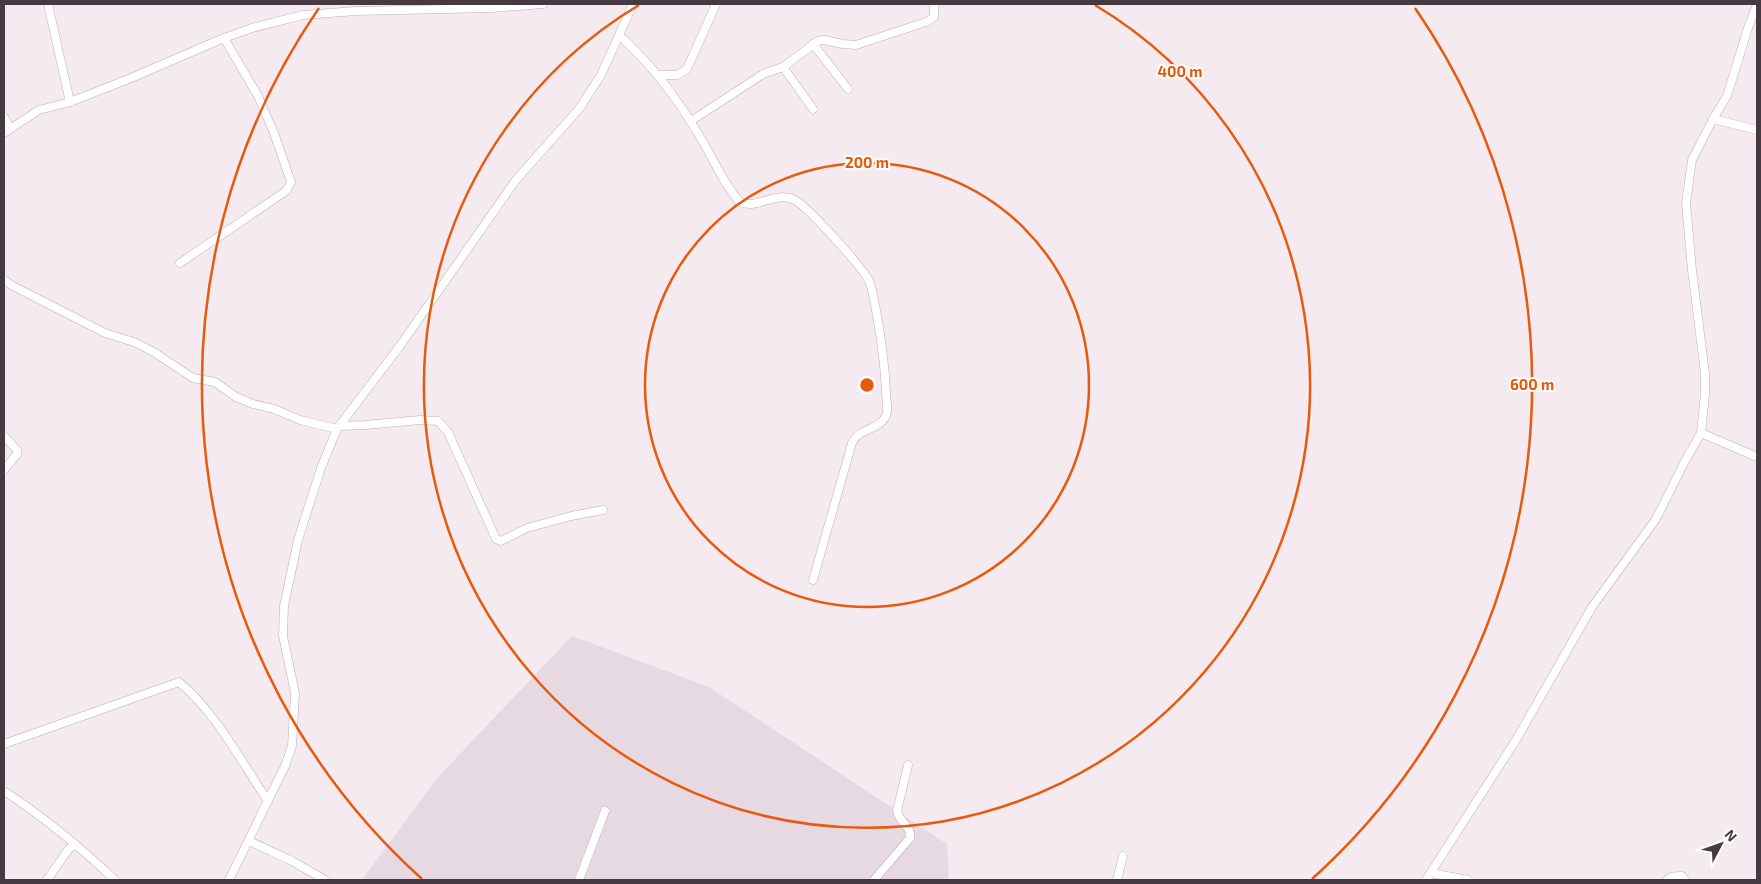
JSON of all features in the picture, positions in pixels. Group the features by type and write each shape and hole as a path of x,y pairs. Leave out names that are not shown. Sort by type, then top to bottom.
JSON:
{"street":[{"path":"48,4 70,102"},
{"path":"4,118 7,131 39,110 70,102 224,38 303,15 329,12 543,4"},
{"path":"229,880 285,766 292,746 295,693 283,636 284,606 298,540 321,468 338,427 402,343 515,180 579,109 601,75 633,4"},
{"path":"658,75 677,75 687,69 716,4"},
{"path":"691,121 763,74 782,67 813,44 824,40 856,45 926,22 934,17 934,4"},
{"path":"1426,880 1516,740 1592,607 1656,519 1701,433 1705,374 1686,203 1692,160 1727,96 1757,5"},
{"path":"620,36 658,75 691,121 740,202 748,204 780,197 794,199 820,223 868,278 872,290 886,368 887,412 879,425 862,432 852,443 813,580"},
{"path":"180,263 286,191 291,182 274,133 258,96 224,38"},
{"path":"813,44 848,89"},
{"path":"782,67 813,109"},
{"path":"1713,119 1757,130"},
{"path":"4,280 12,286 105,333 134,342 152,351 193,378 215,382 236,397 310,423 338,427 420,420 438,421 448,432 496,539 501,541 527,528 603,510"},
{"path":"1701,433 1757,457"},
{"path":"4,436 17,450 17,454 4,470"},
{"path":"4,744 179,682 195,695 211,715 268,801"},
{"path":"874,880 910,838 910,829 898,817 897,811 908,765"},
{"path":"4,791 48,822 115,880"},
{"path":"579,880 605,811"},
{"path":"249,841 292,861 325,880"},
{"path":"47,880 68,850 75,844"},
{"path":"1117,880 1123,856"},
{"path":"1431,873 1468,880"},
{"path":"1667,880 1669,877 1676,876 1682,876 1685,880"}],"shaded area":[{"path":"572,636 709,687 947,844 949,880 362,880 438,777"}]}
